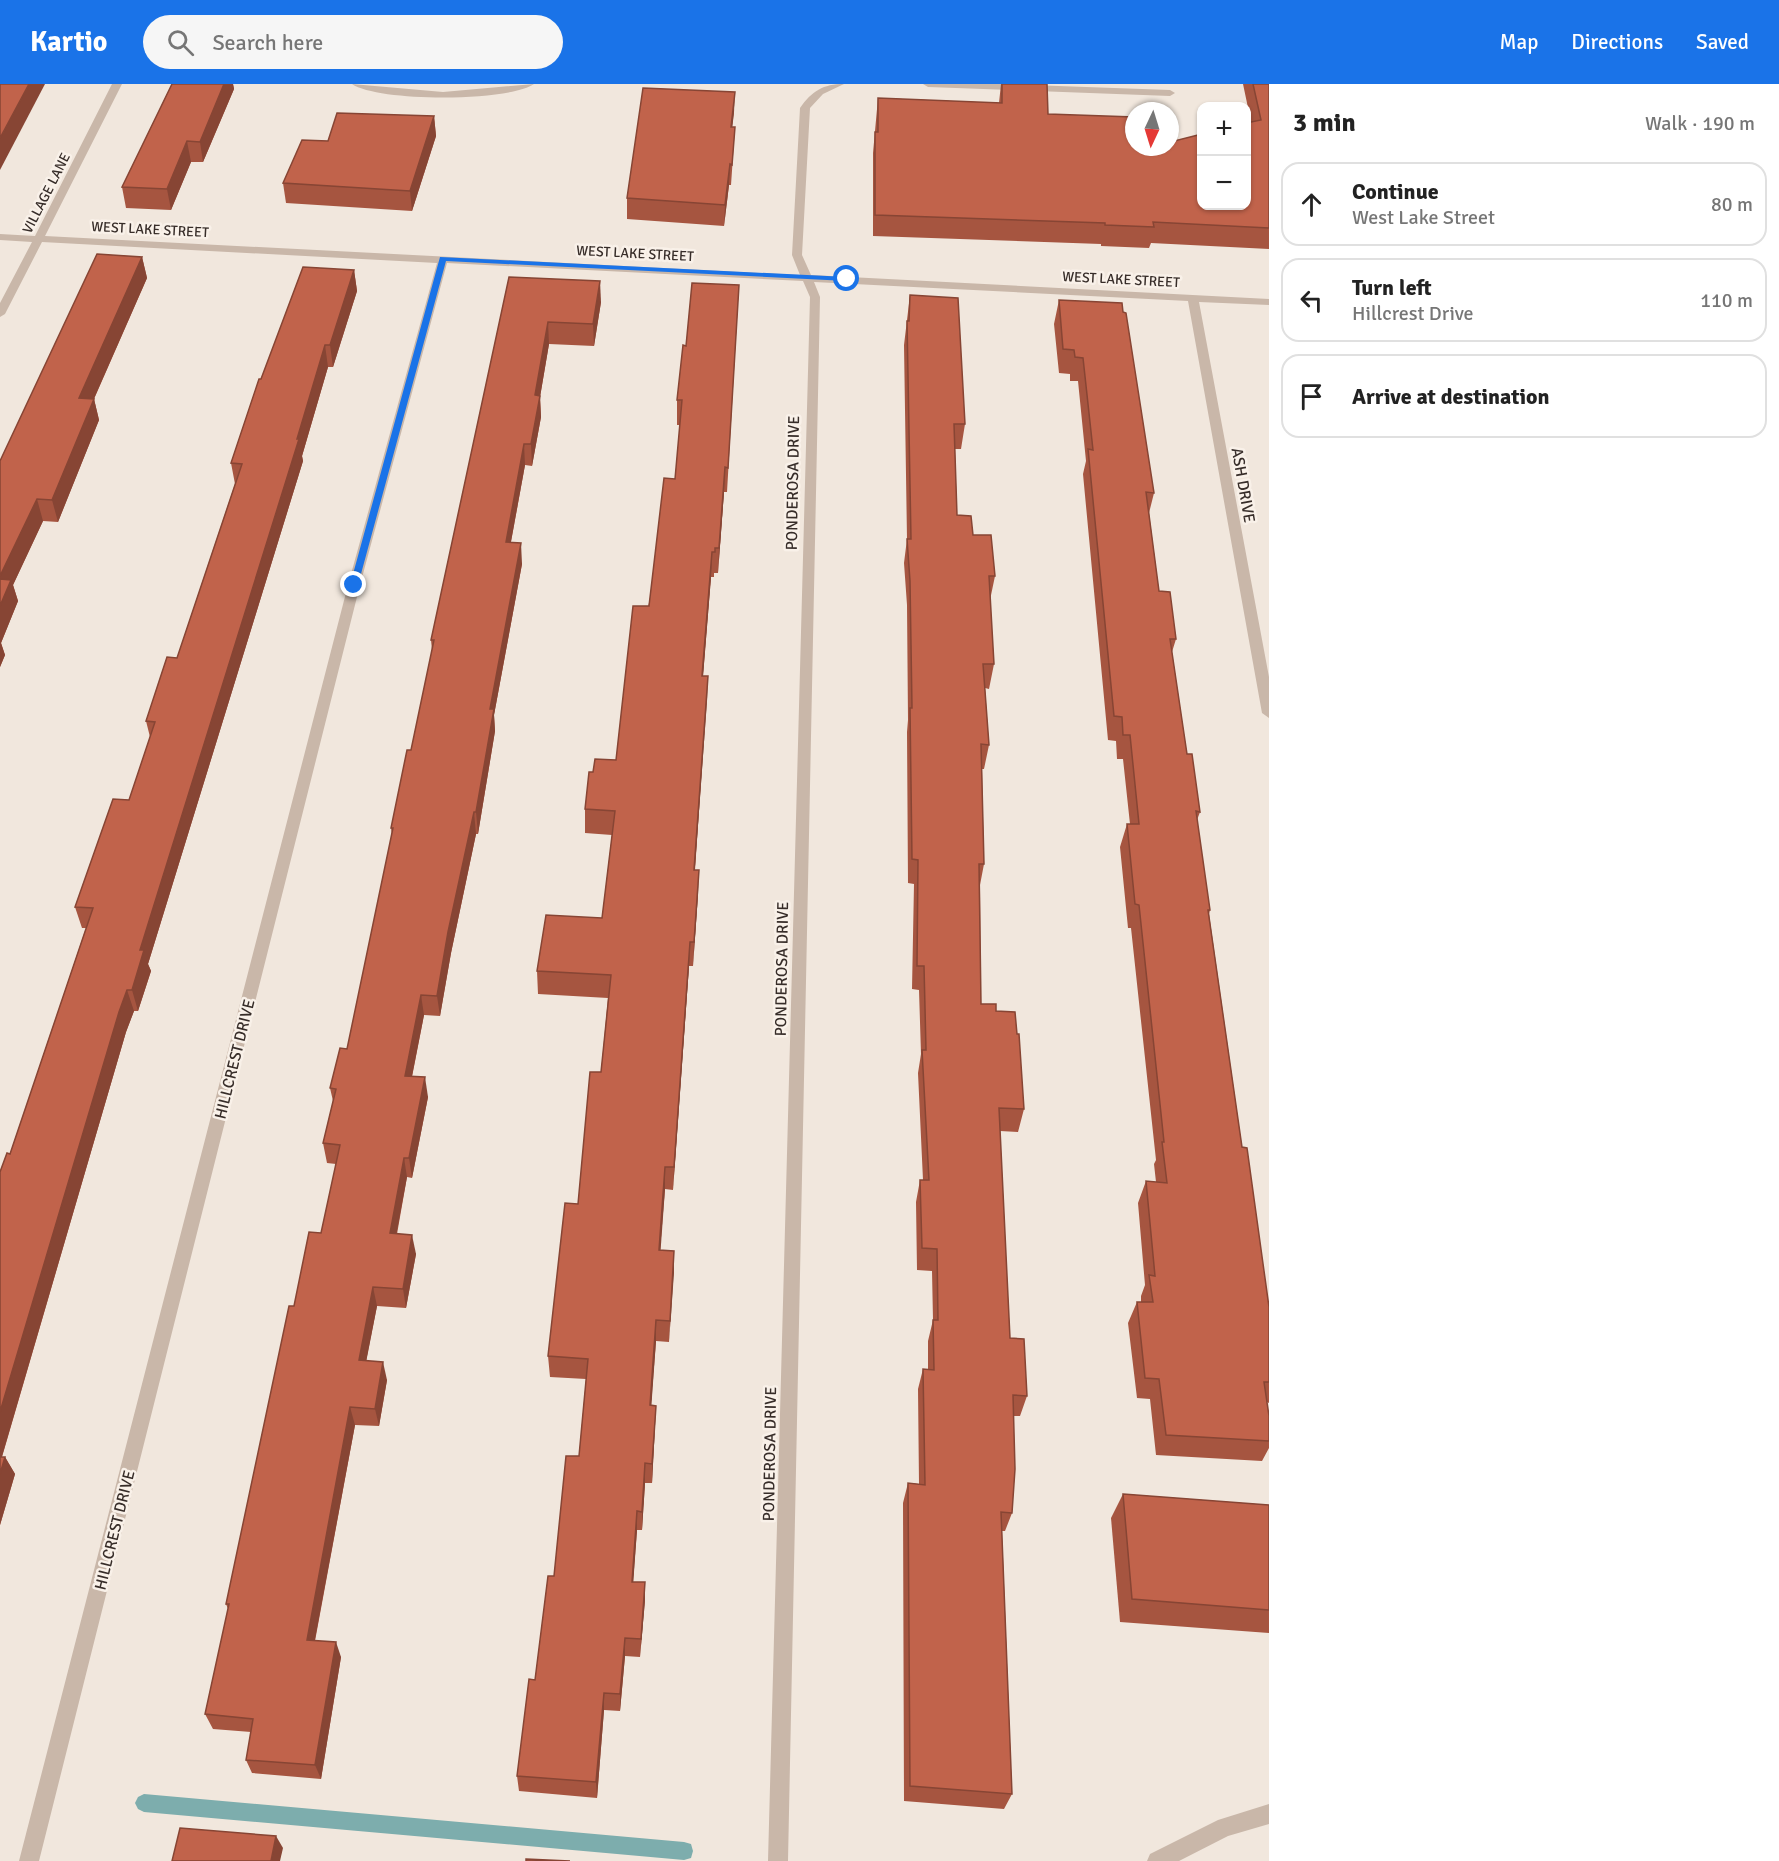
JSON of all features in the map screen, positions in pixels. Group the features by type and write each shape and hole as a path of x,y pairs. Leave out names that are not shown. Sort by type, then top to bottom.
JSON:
{"street":[{"name":"VILLAGE LANE","path":"0,314 117,84"},
{"path":"357,84 395,93 453,95 495,93 529,84"},
{"name":"PONDEROSA DRIVE","path":"778,1861 814,309 814,297 797,255 805,108 813,96 823,88 839,84"},
{"path":"928,84 1170,93"},
{"name":"WEST LAKE STREET","path":"0,237 1269,302"},
{"name":"HILLCREST DRIVE","path":"29,1861 351,597 443,259"},
{"name":"ASH DRIVE","path":"1193,298 1269,713"},
{"path":"1157,1861 1225,1827 1269,1814"}],"building":[{"path":"0,84 29,84 0,138"},
{"path":"172,84 224,84 200,142 187,141 167,189 122,187"},
{"path":"1002,84 1047,84 1048,114 1125,117 1125,156 1179,156 1179,140 1197,135 1197,210 1251,210 1251,122 1261,120 1253,84 1269,84 1269,228 1153,222 1154,227 1105,225 1105,223 875,215 875,132 878,132 878,98 1002,103"},
{"path":"643,88 735,92 731,127 735,127 732,165 730,164 725,205 627,198"},
{"path":"337,113 434,116 410,191 283,183 302,140 328,141"},
{"path":"97,254 142,257 79,398 94,399 52,500 37,499 0,576 0,461"},
{"path":"303,267 354,270 330,345 325,345 297,439 299,439 140,950 144,950 132,990 127,990 119,1012 0,1412 0,1172 7,1153 10,1154 93,908 75,907 113,799 129,800 155,722 146,721 167,657 177,658 242,464 231,463 259,379 261,379"},
{"path":"509,277 600,281 593,324 548,322 535,395 540,396 531,444 524,444 506,542 521,543 490,709 494,709 476,812 474,812 448,932 437,996 421,995 405,1076 425,1077 409,1158 404,1158 390,1233 412,1235 403,1289 373,1287 359,1360 383,1362 375,1409 350,1407 307,1640 336,1642 315,1765 246,1760 253,1719 205,1714 289,1306 294,1306 309,1232 321,1233 340,1145 323,1143 336,1089 330,1088 340,1048 347,1049 407,750 411,750 434,640 431,640"},
{"path":"692,283 739,285 728,468 725,467 719,548 715,548 715,552 712,552 702,676 708,676 694,870 699,870 694,942 690,942 674,1167 665,1167 659,1250 674,1251 670,1321 656,1320 650,1405 656,1406 652,1464 645,1463 642,1512 637,1511 632,1582 645,1582 641,1639 625,1638 620,1694 604,1693 596,1782 517,1776 529,1679 535,1680 548,1576 554,1576 566,1456 579,1456 588,1359 548,1356 565,1203 578,1204 590,1072 601,1072 611,975 537,971 546,915 602,918 615,811 585,809 589,772 593,772 595,759 616,760 633,606 649,606 664,478 675,479 682,400 677,400 683,345 686,346"},
{"path":"910,295 958,298 965,424 954,424 957,515 971,516 973,535 991,535 995,576 989,576 994,664 983,664 989,745 981,744 984,864 979,864 981,1004 996,1004 996,1011 1015,1012 1017,1034 1019,1034 1024,1109 999,1108 1010,1338 1024,1339 1027,1396 1013,1395 1015,1469 1012,1513 1001,1512 1012,1794 910,1786 908,1483 925,1485 923,1369 934,1370 933,1320 938,1320 937,1249 922,1248 920,1180 929,1180 922,1050 926,1050 924,966 917,966 918,860 912,859 910,708 912,708 907,539 911,539 907,321 909,321"},
{"path":"1059,300 1122,303 1123,312 1126,313 1154,493 1146,492 1159,591 1170,592 1176,639 1170,639 1187,754 1192,754 1200,812 1196,811 1210,910 1208,910 1242,1147 1247,1148 1269,1307 1269,1382 1264,1382 1269,1416 1269,1441 1166,1435 1159,1379 1145,1378 1137,1302 1153,1302 1149,1275 1155,1276 1146,1181 1167,1183 1139,905 1135,904 1127,824 1139,824 1130,735 1123,735 1122,717 1114,716 1088,449 1093,450 1083,358 1075,357 1074,350 1063,349"},
{"path":"0,579 11,580 0,606"},
{"path":"0,1457 5,1457 0,1474"},
{"path":"1123,1494 1269,1505 1269,1610 1132,1599"},
{"path":"180,1828 276,1836 271,1861 172,1861"},
{"path":"526,1859 570,1861 526,1861"}],"waterway":[{"path":"144,1803 684,1851"}],"route":[{"path":"354,585 443,259 847,279"}]}
